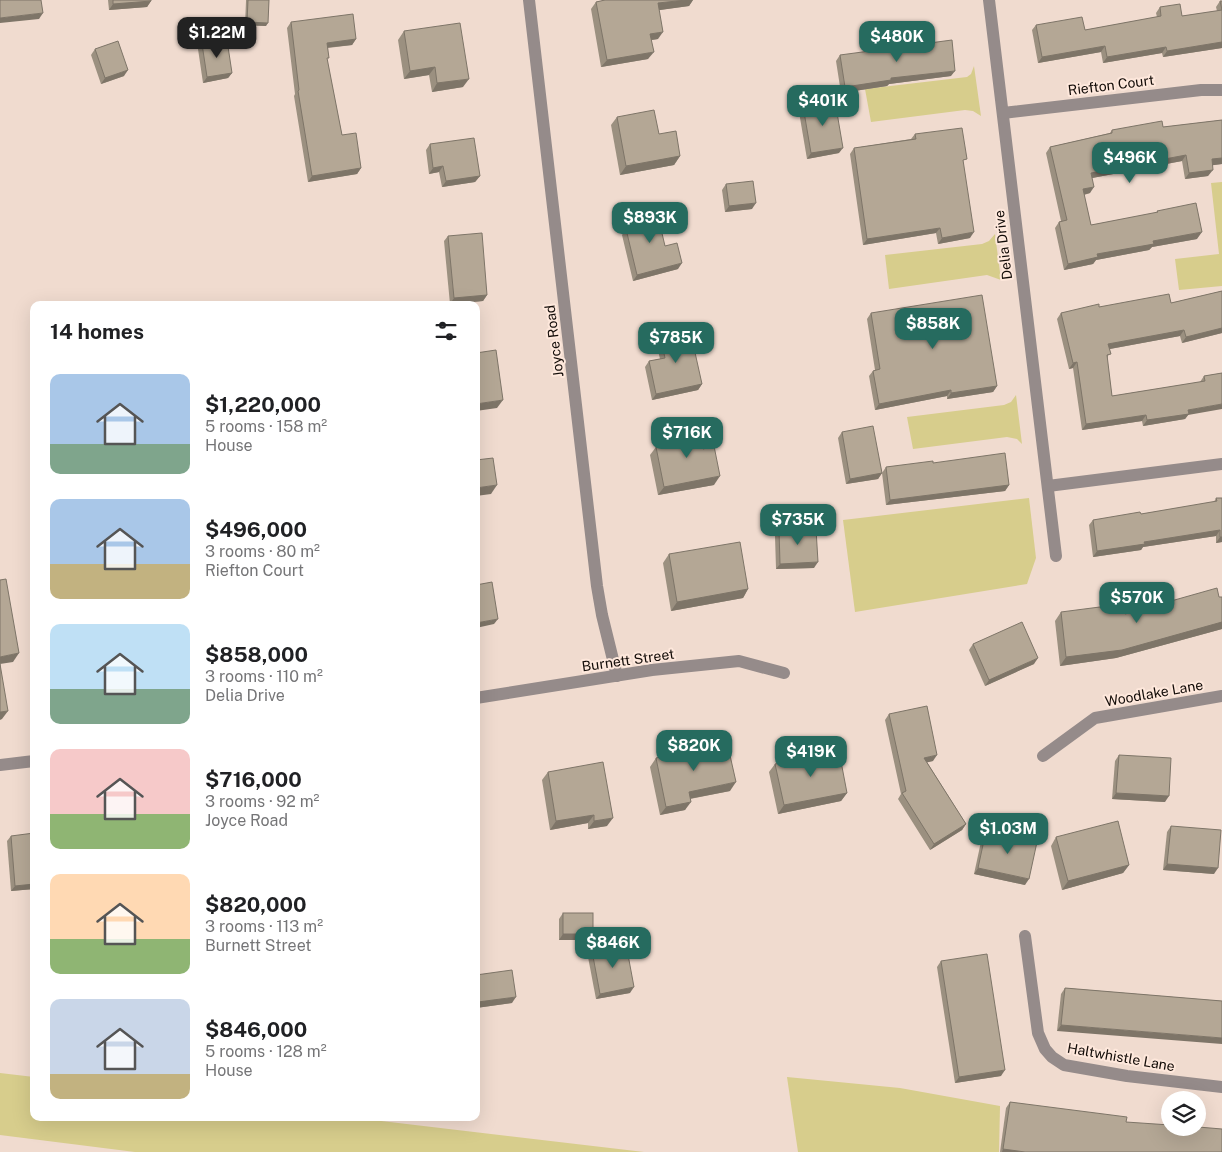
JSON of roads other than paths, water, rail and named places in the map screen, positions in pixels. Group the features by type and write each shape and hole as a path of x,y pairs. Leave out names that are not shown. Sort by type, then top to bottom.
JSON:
{"street":[{"name":"Joyce Road","path":"529,0 597,586 617,676"},
{"name":"Delia Drive","path":"989,0 1056,556"},
{"name":"Riefton Court","path":"1003,113 1202,90 1222,90"},
{"path":"1048,486 1222,464"},
{"name":"Burnett Street","path":"480,697 652,670 739,661 784,673"},
{"name":"Woodlake Lane","path":"1043,756 1095,718 1222,696"},
{"path":"0,765 30,761"},
{"name":"Haltwhistle Lane","path":"1025,936 1038,1033 1045,1049 1052,1057 1064,1066 1127,1076 1222,1087"}]}
